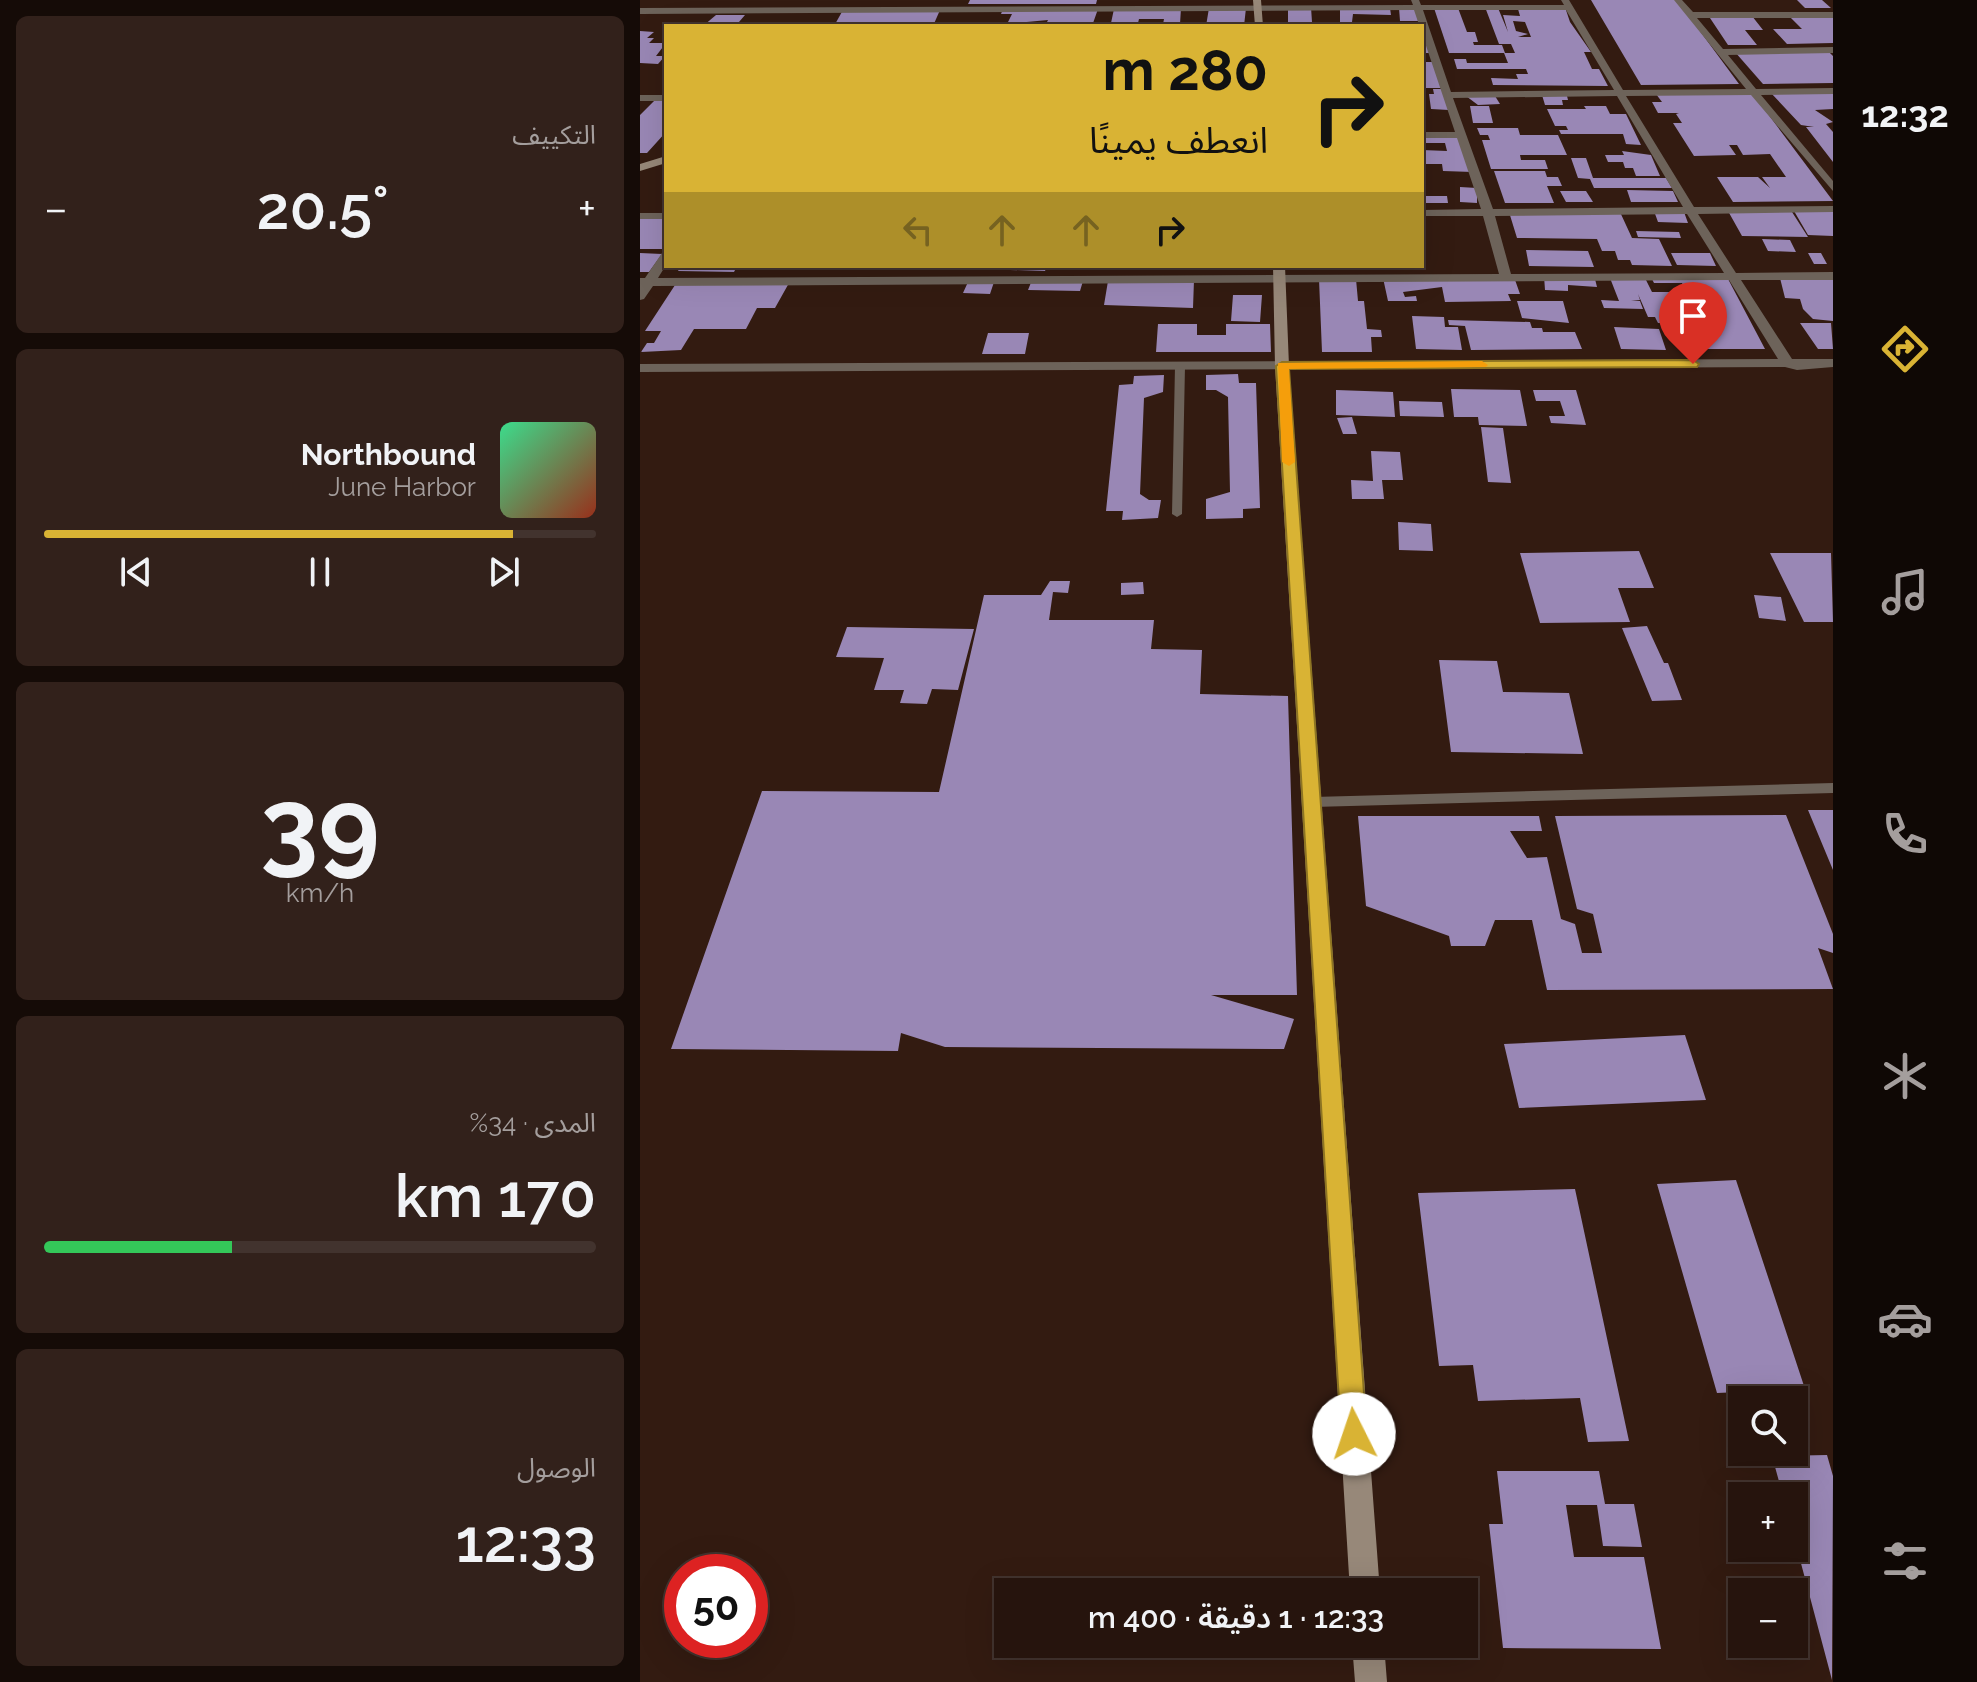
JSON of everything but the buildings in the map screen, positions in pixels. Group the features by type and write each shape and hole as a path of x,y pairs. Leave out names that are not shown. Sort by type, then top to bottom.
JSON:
{"main road":[{"path":"1257,4 1259,24"},
{"path":"640,157 664,150"},
{"path":"640,168 664,160"},
{"path":"1279,272 1282,366 1364,1578"},
{"path":"1369,1658 1371,1682"}],"street":[{"path":"799,15 809,0"},
{"path":"821,14 830,0"},
{"path":"1678,0 1833,188"},
{"path":"640,11 799,15 1257,4 1567,3 1690,211 1788,364 1833,376"},
{"path":"1417,4 1424,24"},
{"path":"682,24 698,11"},
{"path":"1690,15 1833,15"},
{"path":"1424,25 1488,212 1506,278"},
{"path":"1719,52 1833,50"},
{"path":"1424,61 1436,61"},
{"path":"1448,95 1833,91"},
{"path":"640,98 664,98"},
{"path":"1424,135 1462,135"},
{"path":"1424,213 1833,209"},
{"path":"640,216 664,216"},
{"path":"640,296 645,282 664,258"},
{"path":"830,282 836,268"},
{"path":"1043,280 1046,268"},
{"path":"645,282 1043,280 1279,272 1506,278 1833,276"},
{"path":"640,368 1833,363"}],"lane":[{"path":"1177,514 1180,366"},
{"path":"1313,802 1833,788"}],"slow traffic":[{"path":"1289,462 1282,366 1482,365"}],"route":[{"path":"1354,1434 1282,366 1693,364"}]}
